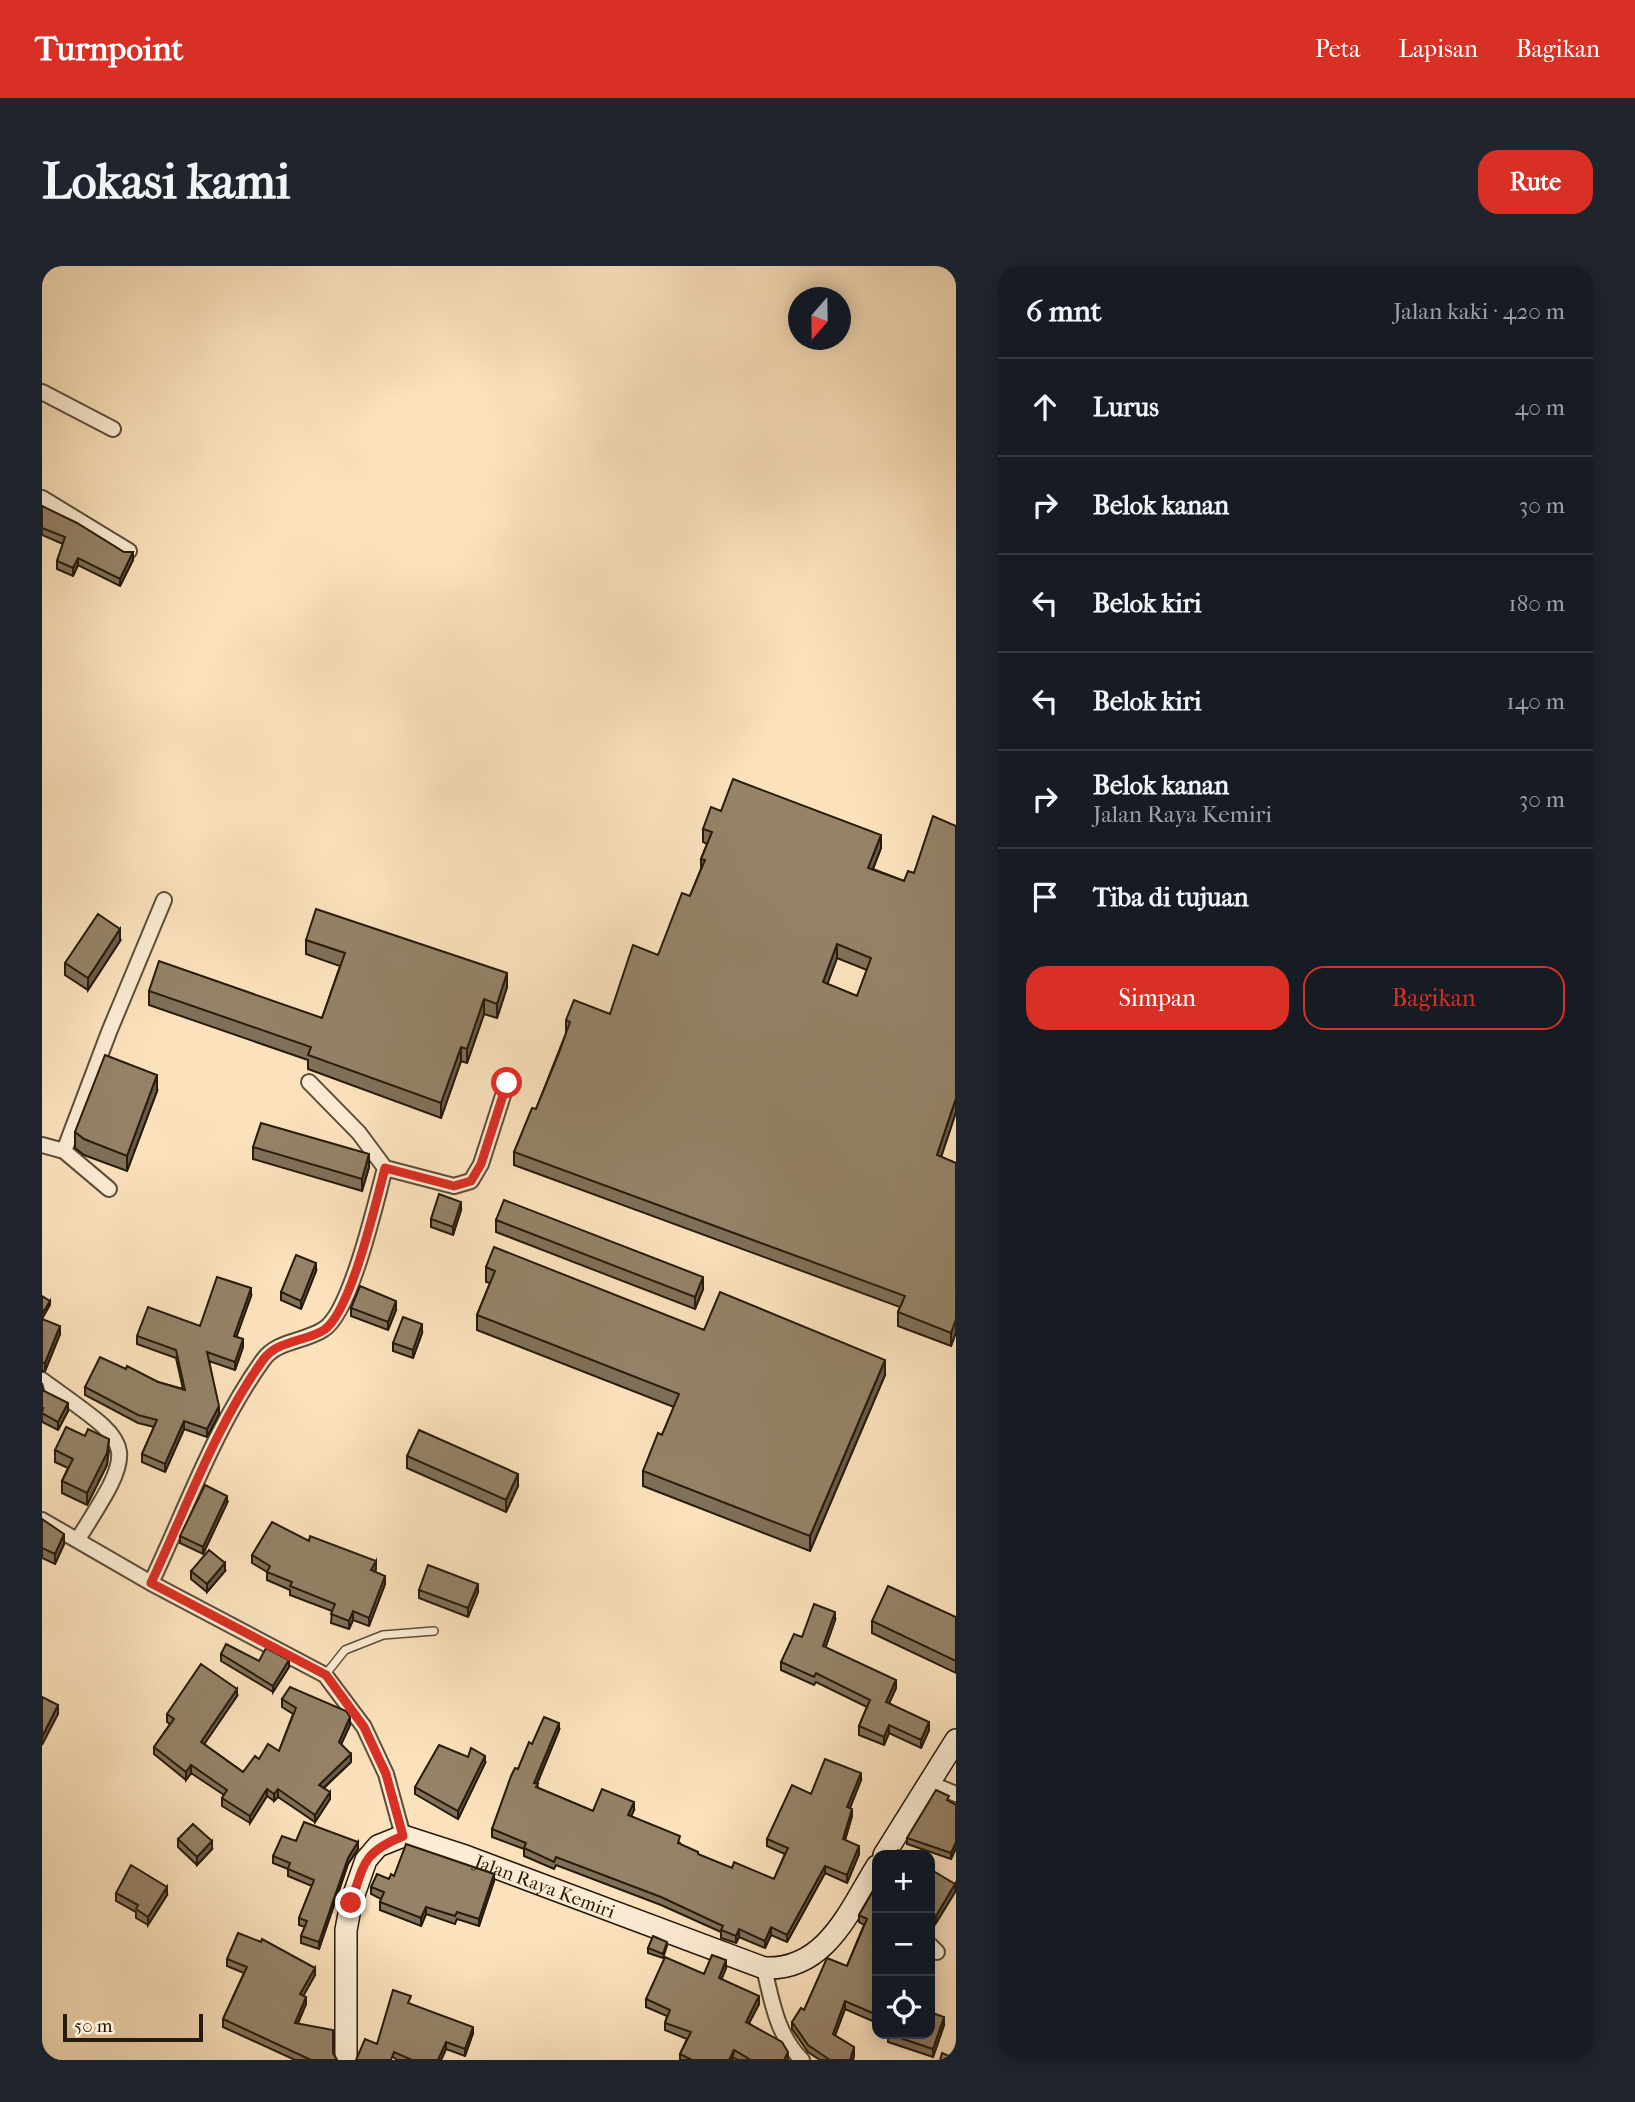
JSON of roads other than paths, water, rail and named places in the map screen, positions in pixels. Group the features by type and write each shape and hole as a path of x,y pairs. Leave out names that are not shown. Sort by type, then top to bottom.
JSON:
{"street":[{"path":"42,392 113,429"},
{"path":"42,498 129,551"},
{"path":"64,1151 109,1032 164,900"},
{"path":"309,1082 359,1133 385,1168 454,1186 471,1181 481,1164 507,1083"},
{"path":"42,1145 64,1151 109,1189"},
{"path":"151,1583 228,1420 264,1359 280,1346 324,1329 338,1315 368,1235 385,1168"},
{"path":"42,1380 115,1434 119,1450 121,1464 114,1482 78,1539"},
{"path":"42,1520 151,1583 326,1675 364,1727 386,1774 403,1836 378,1846 366,1860 351,1903 346,1930 346,2060"},
{"path":"887,1850 956,1740"},
{"path":"929,1783 956,1794"},
{"name":"Jalan Raya Kemiri","path":"403,1836 478,1861 764,1968 785,1969 804,1963 831,1940 871,1891"},
{"path":"764,1968 775,2016 788,2046 802,2060"}],"lane":[{"path":"326,1675 345,1650 383,1636 434,1631"}]}
